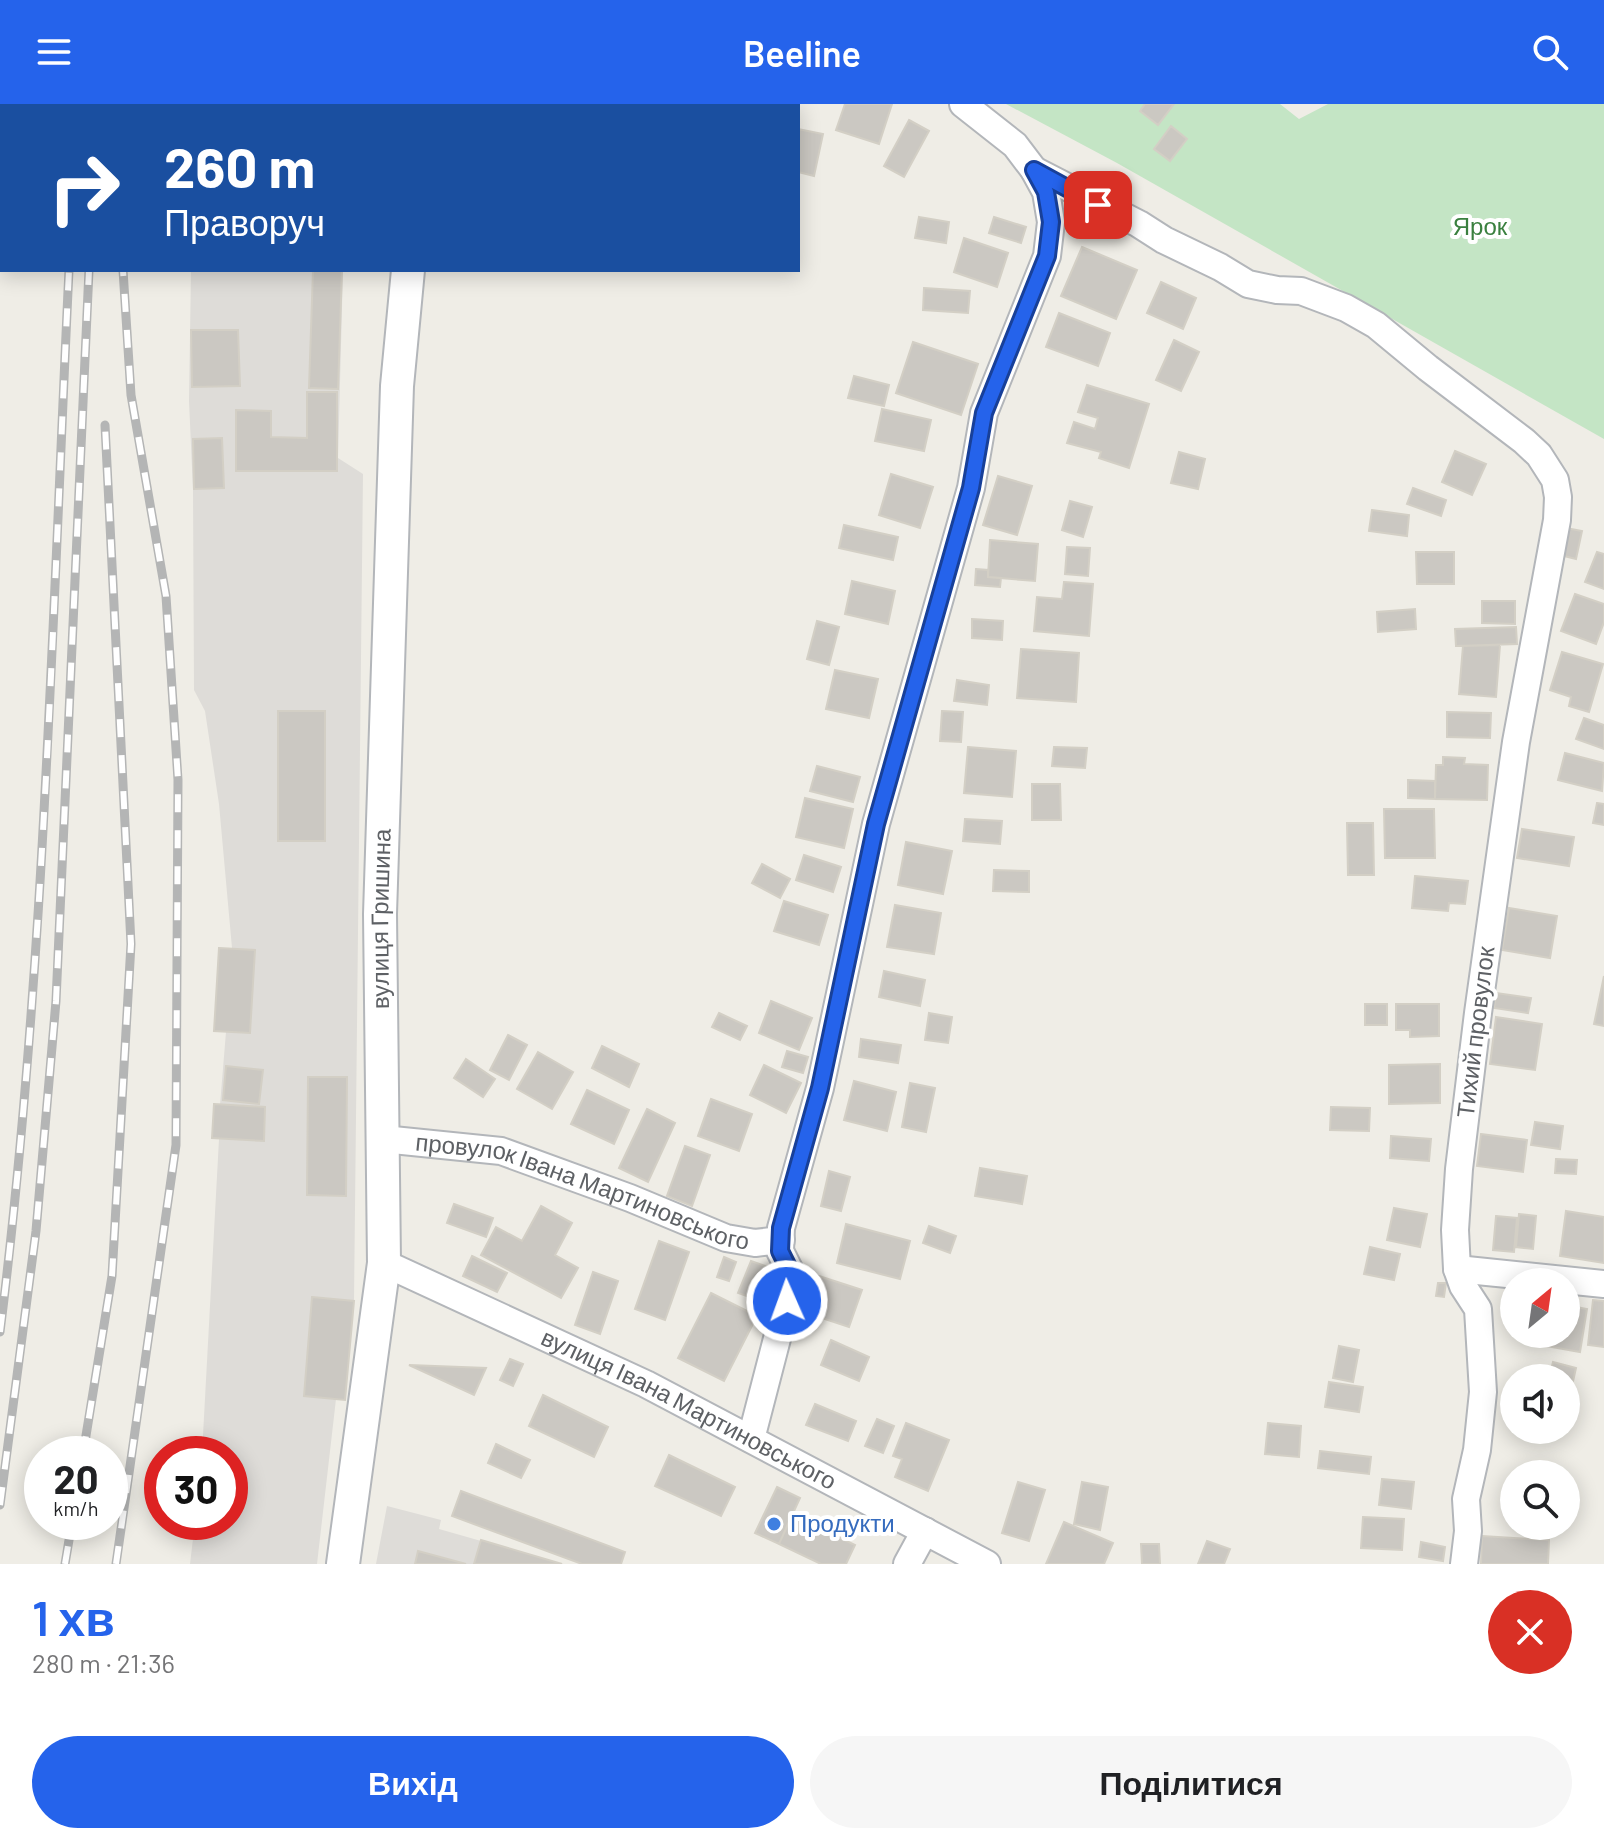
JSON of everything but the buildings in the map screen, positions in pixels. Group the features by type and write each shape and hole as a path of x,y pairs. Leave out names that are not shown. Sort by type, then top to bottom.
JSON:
{"street":[{"name":"провулок Івана Мартиновського","path":"751,1439 793,1277 780,1251 781,1228 820,1088 876,824 971,488 984,413 1047,256 1051,222 1046,192 1034,170 1015,145 963,104"},
{"name":"Тихий провулок","path":"1034,170 1248,284 1301,291 1346,308 1376,325 1524,441 1539,455 1555,480 1557,520 1516,742 1459,1169 1455,1230 1457,1269 1463,1286 1478,1309 1483,1392 1477,1450 1466,1499 1468,1531 1464,1564"},
{"name":"вулиця Гришина","path":"343,1564 384,1263 380,914 397,386 408,272"},
{"name":"провулок Івана Мартиновського","path":"383,1139 501,1151 630,1198 726,1238 755,1243 781,1240"},
{"name":"вулиця Івана Мартиновського","path":"384,1263 646,1384 987,1564"},
{"path":"1457,1269 1604,1284"},
{"path":"907,1564 925,1531"}],"shaded area":[{"path":"191,272 343,272 338,458 363,474 354,1301 345,1400 336,1399 317,1564 190,1564 193,1540 248,1540 248,1436 203,1436 219,1139 212,1138 214,1104 220,1105 226,1032 214,1030 219,948 232,948 219,804 205,711 194,690 193,490 189,401"},
{"path":"387,1506 441,1520 439,1529 562,1564 376,1564"}],"green space":[{"name":"Ярок","path":"1006,104 1280,104 1299,119 1328,104 1604,104 1604,439 1117,163"}],"railway":[{"path":"0,1332 15,1200 37,935 69,272"},
{"path":"0,1505 36,1231 56,1001 89,272"},
{"path":"116,1564 176,1145 178,780 166,596 131,395 123,272"},
{"path":"86,1436 112,1276 131,944 105,425"},
{"path":"65,1564 69,1540"}],"place":[{"name":"Продукти","path":"774,1524"}],"route":[{"path":"787,1301 793,1277 780,1251 781,1228 820,1088 876,824 971,488 984,413 1047,256 1051,222 1046,192 1034,170 1098,205"}]}
